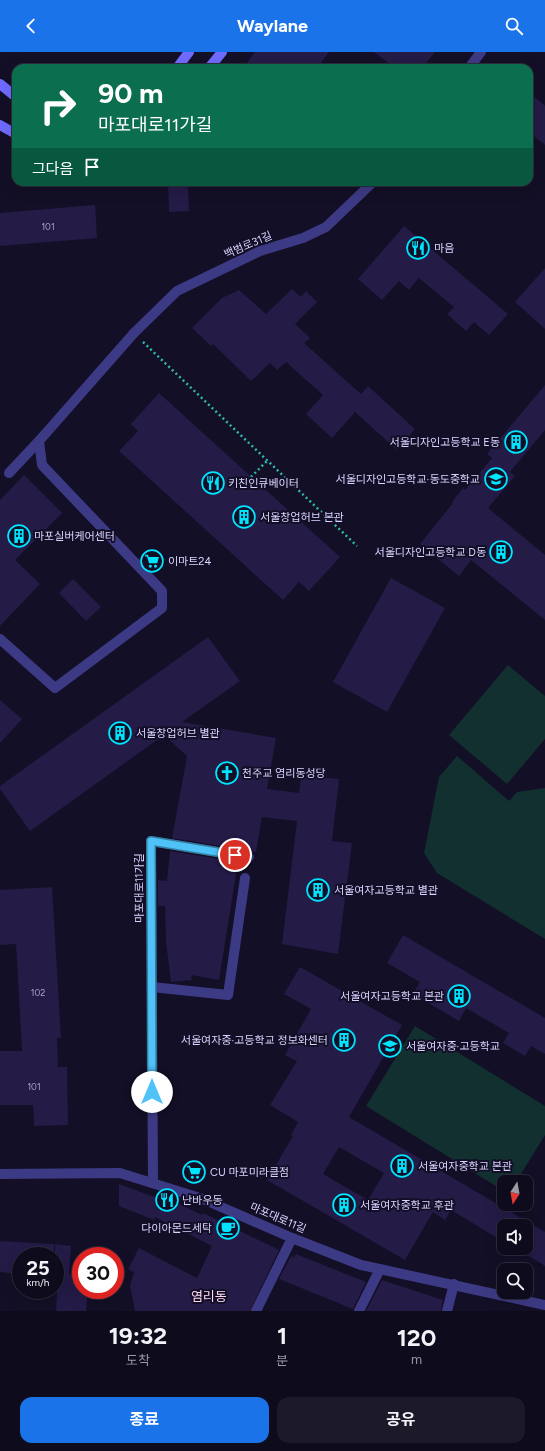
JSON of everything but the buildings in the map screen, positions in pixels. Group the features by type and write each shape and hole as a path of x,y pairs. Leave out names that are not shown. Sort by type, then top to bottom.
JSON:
{"street":[{"path":"179,64 189,52"},
{"path":"212,64 222,52"},
{"path":"471,64 481,52"},
{"path":"0,84 12,94"},
{"path":"0,125 12,132"},
{"name":"백범로31길","path":"9,473 134,333 177,291 260,251 303,238 326,226 369,186"},
{"path":"0,639 55,688 162,608 162,591 42,465 39,441"},
{"name":"마포대로11가길","path":"153,1183 151,841 249,857"},
{"path":"152,986 228,995 245,878"},
{"name":"마포대로11길","path":"0,1174 120,1173 203,1199 292,1238 361,1265 545,1305"},
{"path":"256,1311 292,1238"},
{"path":"359,1311 380,1269"},
{"path":"447,1311 454,1284"}],"path":[{"path":"134,333 357,546"},
{"path":"251,477 267,461"}],"green space":[{"path":"508,665 545,696 545,739 507,784 449,735"},
{"path":"457,756 509,801 517,792 545,788 545,939 437,873 424,853 439,777"},
{"path":"415,1026 545,1106 545,1135 520,1175 497,1175 497,1187 366,1106"}],"place":[{"name":"마음","path":"418,248"},
{"name":"서울디자인고등학교 E동","path":"516,442"},
{"name":"서울디자인고등학교·동도중학교","path":"496,479"},
{"name":"키친인큐베이터","path":"213,483"},
{"name":"서울창업허브 본관","path":"244,517"},
{"name":"마포실버케어센터","path":"19,536"},
{"name":"서울디자인고등학교 D동","path":"501,552"},
{"name":"이마트24","path":"152,561"},
{"name":"서울창업허브 별관","path":"120,733"},
{"name":"천주교 염리동성당","path":"227,773"},
{"name":"서울여자고등학교 별관","path":"318,890"},
{"name":"서울여자고등학교 본관","path":"459,996"},
{"name":"서울여자중·고등학교 정보화센터","path":"344,1040"},
{"name":"서울여자중·고등학교","path":"390,1046"},
{"name":"서울여자중학교 본관","path":"402,1166"},
{"name":"CU 마포미라클점","path":"194,1172"},
{"name":"난바우동","path":"167,1200"},
{"name":"서울여자중학교 후관","path":"344,1205"},
{"name":"다이아몬드세탁","path":"228,1228"}],"district":[{"name":"염리동","path":"209,1296"}],"route":[{"path":"152,1092 151,841 235,855"}]}
